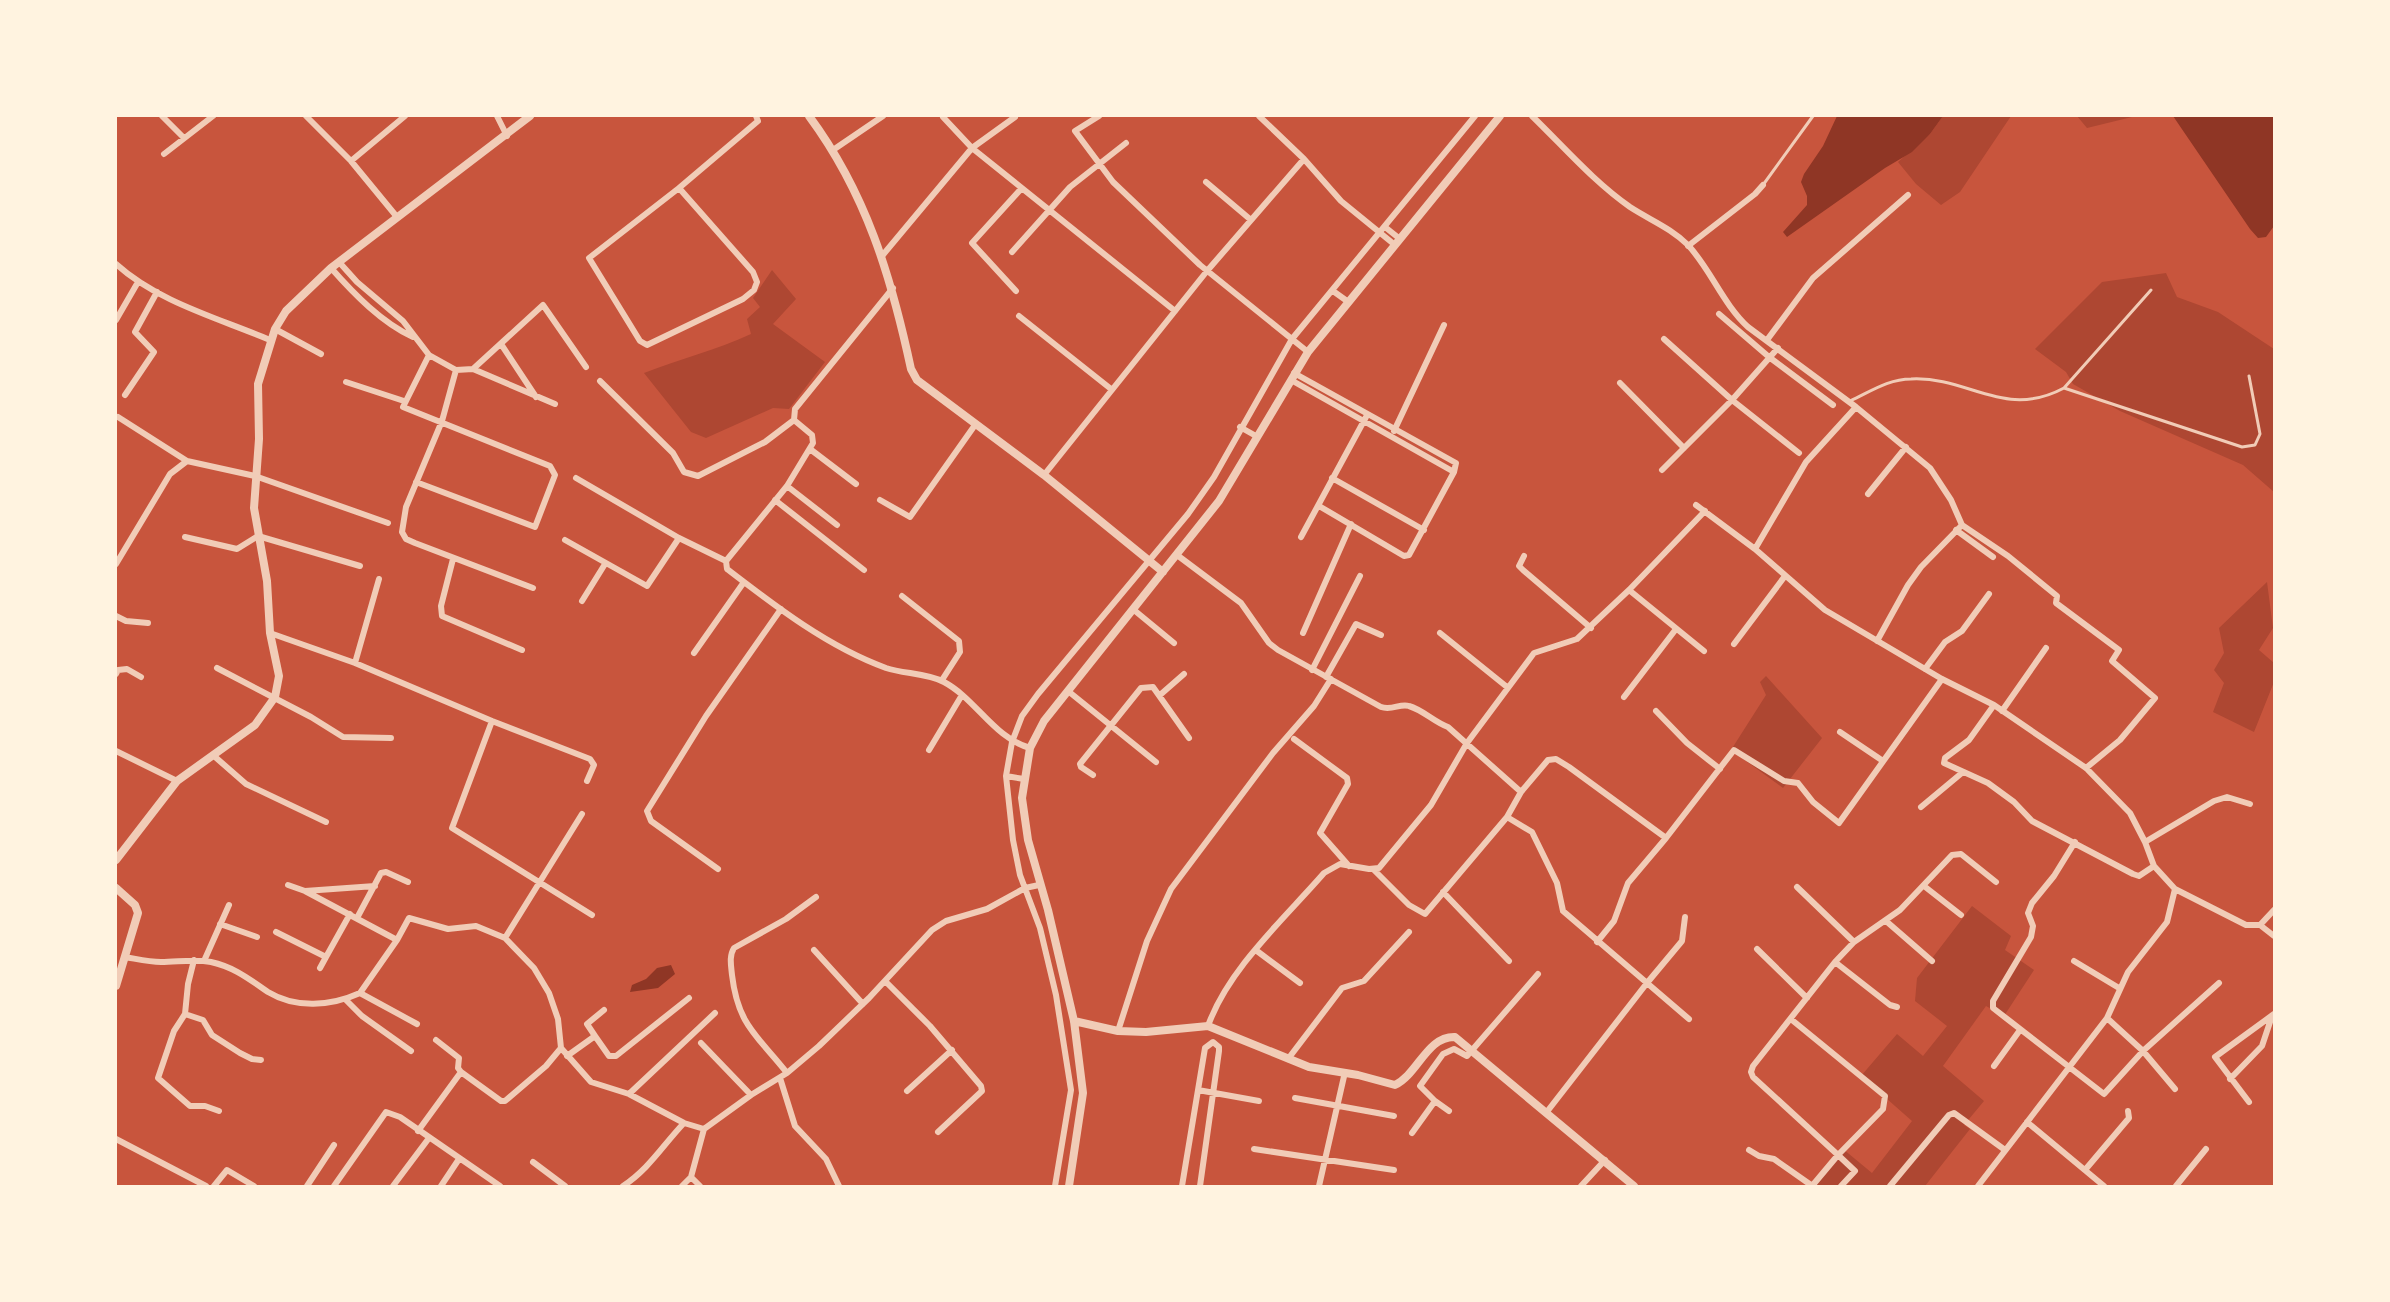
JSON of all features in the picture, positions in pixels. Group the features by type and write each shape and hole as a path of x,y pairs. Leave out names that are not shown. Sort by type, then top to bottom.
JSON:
{"street":[{"path":"162,116 183,138"},
{"path":"306,116 351,161 397,217"},
{"path":"351,161 405,116"},
{"path":"497,116 507,136"},
{"path":"116,860 177,781 255,726 275,697 279,676 270,633 267,581 254,508 259,439 258,384 275,328 286,311 331,268 507,136 530,116"},
{"path":"679,188 753,272 757,282 754,290 743,299 647,345 640,341 589,258 679,188 753,126 758,121 756,116"},
{"path":"809,116 833,150 861,202 893,288 913,374 975,425 1044,475 1156,566"},
{"path":"833,150 883,116"},
{"path":"1099,116 1075,131 1119,188 1207,272 1308,351"},
{"path":"1258,116 1304,159 1341,201 1380,233 1398,242"},
{"path":"1069,1186 1083,1093 1074,1021 1048,910 1031,887 1022,798 1027,747 1044,721 1134,610 1156,566 1214,477 1240,427 1292,339 1475,116"},
{"path":"1055,1186 1071,1090 1056,995 1031,887 1013,840 1006,776 1022,716 1038,694 1156,566 1177,555 1220,501 1256,436 1308,351 1500,116"},
{"path":"1532,116 1600,183 1631,207 1674,233 1688,246 1741,321 1856,407 1930,468 1951,500 1962,525 2038,579 2057,596 2056,603 2119,650 2112,661 2155,698 2120,740 2086,768"},
{"path":"164,154 209,117"},
{"path":"944,117 972,148 1175,311"},
{"path":"882,256 972,148 1015,117"},
{"path":"1012,252 1070,188 1126,143"},
{"path":"1044,475 1207,272 1304,159"},
{"path":"1206,182 1251,220"},
{"path":"1688,246 1755,194 1763,185"},
{"path":"1016,291 972,243 1021,189"},
{"path":"1767,340 1813,278 1908,195"},
{"path":"1385,227 1398,242"},
{"path":"339,262 403,321 429,355 456,370 473,369 555,404"},
{"path":"116,264 138,282 157,292 270,340"},
{"path":"331,268 398,330 414,337"},
{"path":"339,277 346,270"},
{"path":"116,320 138,282"},
{"path":"600,381 672,453 684,472 698,476 765,442 794,420 795,409 893,288"},
{"path":"1333,291 1347,301"},
{"path":"125,395 154,352 135,332 157,292"},
{"path":"473,369 543,305 586,367"},
{"path":"1719,314 1769,357 1833,405"},
{"path":"1019,316 1111,389"},
{"path":"1392,436 1444,325"},
{"path":"275,328 321,354"},
{"path":"1664,339 1732,400 1799,453"},
{"path":"501,344 537,397"},
{"path":"1662,470 1732,400 1778,348"},
{"path":"416,482 531,527 538,524 555,475 554,469 442,421 405,408 404,401 429,355"},
{"path":"1780,365 1788,356"},
{"path":"456,370 442,421 406,507 402,531 406,539 533,588"},
{"path":"1292,376 1456,463 1454,472 1412,553 1404,556 1319,506"},
{"path":"346,382 404,401"},
{"path":"1620,383 1684,448"},
{"path":"1755,549 1806,462 1856,407"},
{"path":"118,417 187,461 255,477 388,523"},
{"path":"1366,417 1392,436 1454,472"},
{"path":"1301,537 1366,417"},
{"path":"794,420 812,435 813,443 787,486 726,561 727,568 781,609 853,654 887,669 942,680 962,694 1013,743 1027,747"},
{"path":"880,500 910,517 975,425"},
{"path":"1240,427 1256,436"},
{"path":"1868,494 1906,447"},
{"path":"810,449 856,484"},
{"path":"116,564 170,474 187,461"},
{"path":"576,478 679,538 726,561"},
{"path":"1332,478 1424,530"},
{"path":"787,486 837,525"},
{"path":"775,500 864,570"},
{"path":"1696,505 1755,549 1825,610 1942,679 1994,705 2086,768 2126,808 2145,842 2154,866 2175,889 2246,925 2260,925 2274,936"},
{"path":"1208,1026 1214,1008 1230,984 1324,873 1340,864 1379,868 1431,805 1467,743 1534,654 1577,639 1591,628 1705,511"},
{"path":"1303,633 1351,524"},
{"path":"1877,640 1908,585 1962,525"},
{"path":"1956,530 1993,557"},
{"path":"185,537 237,549 258,536 360,566"},
{"path":"565,540 647,586 679,538"},
{"path":"1177,555 1240,603 1269,643 1312,670 1387,709 1404,705 1413,707 1435,723 1448,728 1521,792"},
{"path":"1524,556 1520,566 1523,570 1591,628"},
{"path":"453,559 441,606 442,616 522,650"},
{"path":"582,601 605,564"},
{"path":"1312,670 1360,576"},
{"path":"1734,644 1785,576"},
{"path":"356,663 379,579"},
{"path":"694,653 744,582"},
{"path":"1629,590 1704,651"},
{"path":"1925,669 1945,642 1962,631 1989,594"},
{"path":"902,596 959,641 960,652 942,680"},
{"path":"718,868 651,821 647,811 706,716 781,609"},
{"path":"1134,610 1174,643"},
{"path":"116,615 126,621 148,623"},
{"path":"1118,1031 1147,941 1171,889 1273,753 1314,706 1356,624 1381,635"},
{"path":"1624,697 1676,629"},
{"path":"270,633 356,663 492,721 590,759 594,765 587,781"},
{"path":"1440,633 1507,687"},
{"path":"2002,711 2046,648"},
{"path":"217,668 275,697 343,737 391,738"},
{"path":"116,674 118,670 127,669 141,677"},
{"path":"1160,695 1184,674"},
{"path":"1597,942 1614,921 1628,883 1733,751 1739,752 1784,781 1798,783 1813,802 1839,824 1942,679"},
{"path":"1093,775 1080,764 1141,688 1153,687 1189,738"},
{"path":"1068,691 1156,762"},
{"path":"929,750 962,694"},
{"path":"1994,705 1969,740 1944,759 1944,763 2001,791 2032,821 2139,876 2154,866"},
{"path":"1656,711 1687,743 1720,768"},
{"path":"492,721 452,828 592,915"},
{"path":"1840,732 1883,761"},
{"path":"1294,738 1347,778 1348,784 1320,833 1349,866"},
{"path":"116,751 177,781"},
{"path":"214,756 246,784 326,822"},
{"path":"1373,869 1409,905 1425,914 1507,817 1521,792 1548,760 1556,759 1666,838"},
{"path":"1921,807 1964,772"},
{"path":"1006,776 1024,779"},
{"path":"2145,842 2214,801 2227,797 2250,804"},
{"path":"505,938 582,814"},
{"path":"1507,817 1532,832 1557,883 1563,911 1689,1019"},
{"path":"2075,842 2054,876 2032,903 2028,913 2033,926 2031,937 1992,1004 1994,1010 2071,1066 2104,1094 2142,1051 2219,983"},
{"path":"1840,1186 1855,1171 1753,1077 1751,1072 1835,962 1854,942 1886,921 1924,886 1952,855 1958,853 1996,882"},
{"path":"357,918 381,873 384,872 408,882"},
{"path":"288,885 350,914 397,940"},
{"path":"304,891 375,886"},
{"path":"1924,886 1961,915"},
{"path":"682,1186 691,1177 704,1129 751,1095 787,1073 863,1004 932,930 946,921 987,909 1031,887"},
{"path":"1797,887 1854,942"},
{"path":"116,888 135,905 138,914 116,986"},
{"path":"1978,1186 2107,1018 2119,988 2135,961 2167,922 2175,889"},
{"path":"1443,892 1509,961"},
{"path":"787,1073 757,1039 741,1014 736,1003 731,959 735,948 786,919 816,897"},
{"path":"204,961 229,904"},
{"path":"2260,925 2274,910"},
{"path":"320,968 350,914"},
{"path":"1546,1113 1682,941 1685,916"},
{"path":"125,957 148,962 204,961 229,968 269,993 296,1003 345,999 360,993 397,940 407,920 412,917 442,928 476,926 505,938 534,968 549,993 558,1019 561,1048 591,1082 629,1095 684,1123 704,1129"},
{"path":"1886,921 1932,961"},
{"path":"220,924 257,937"},
{"path":"276,932 326,957"},
{"path":"1288,1059 1342,988 1364,981 1409,932"},
{"path":"1757,949 1808,998"},
{"path":"814,950 863,1004"},
{"path":"1257,951 1300,983"},
{"path":"194,960 187,990 185,1014 174,1031 158,1078 190,1106 205,1106 219,1111"},
{"path":"2074,961 2119,988"},
{"path":"1835,962 1897,1008"},
{"path":"1449,1111 1421,1089 1422,1082 1443,1054 1454,1049 1467,1056 1538,974"},
{"path":"885,981 952,1050 982,1091 938,1132"},
{"path":"360,993 417,1024"},
{"path":"604,1010 587,1024 609,1056 616,1056 689,998"},
{"path":"345,999 362,1016 411,1051"},
{"path":"629,1095 715,1013"},
{"path":"185,1014 203,1020 212,1035 240,1053 252,1059 261,1060"},
{"path":"2249,1102 2216,1061 2217,1053 2273,1014"},
{"path":"2230,1079 2262,1046 2273,1014"},
{"path":"2107,1018 2142,1051 2175,1089"},
{"path":"1749,1150 1759,1156 1774,1159 1811,1186 1883,1110 1885,1096 1792,1020"},
{"path":"1074,1021 1118,1031 1172,1031 1208,1026 1309,1067 1345,1072 1395,1085 1405,1081 1436,1042 1444,1036 1455,1037 1634,1186"},
{"path":"1994,1066 2020,1030"},
{"path":"567,1056 595,1036"},
{"path":"436,1040 459,1058 458,1068 461,1072 501,1101 505,1101 546,1066 561,1048"},
{"path":"1182,1186 1205,1048 1213,1042 1219,1047 1200,1186"},
{"path":"700,1043 751,1095"},
{"path":"907,1091 952,1050"},
{"path":"418,1131 461,1072"},
{"path":"1319,1186 1335,1105 1345,1072"},
{"path":"780,1078 795,1126 826,1159 839,1186"},
{"path":"1198,1090 1259,1101"},
{"path":"1295,1098 1394,1116"},
{"path":"1412,1133 1435,1101"},
{"path":"2085,1170 2129,1118 2128,1111"},
{"path":"334,1186 386,1112 400,1117 498,1186"},
{"path":"1890,1186 1954,1113 2005,1150"},
{"path":"2027,1122 2104,1186"},
{"path":"623,1186 640,1175 684,1123"},
{"path":"393,1186 429,1138"},
{"path":"116,1139 206,1186"},
{"path":"307,1186 334,1145"},
{"path":"1254,1149 1394,1170"},
{"path":"2176,1186 2206,1149"},
{"path":"441,1186 459,1159"},
{"path":"1581,1186 1605,1160"},
{"path":"533,1162 565,1186"},
{"path":"214,1186 227,1170 254,1186"},
{"path":"691,1177 700,1186"}],"lane":[{"path":"1763,185 1813,116"},
{"path":"1849,402 1889,382 1910,379 1927,380 2020,402 2038,400 2064,388 2151,290"},
{"path":"2064,388 2242,447 2255,445 2260,434 2249,376"}],"shaded area":[{"path":"1837,116 1943,116 1930,134 1912,152 1885,168 1787,237 1783,232 1807,205 1807,196 1801,182 1804,174 1823,146"},
{"path":"1943,116 2011,116 1960,192 1941,205 1916,184 1898,162 1930,134"},
{"path":"2077,116 2136,116 2087,128"},
{"path":"2173,116 2274,116 2274,226 2266,237 2258,238 2250,229"},
{"path":"772,270 796,299 773,324 825,362 789,409 773,408 706,438 691,432 644,373 751,334 747,319 760,307 753,298"},
{"path":"2166,273 2177,297 2218,312 2274,349 2274,492 2243,465 2120,411 2073,384 2066,372 2035,349 2102,282"},
{"path":"2267,582 2273,628 2259,650 2274,663 2274,682 2254,732 2213,712 2224,683 2214,670 2224,653 2219,628"},
{"path":"1766,676 1822,738 1783,788 1731,750 1766,695 1760,682"},
{"path":"1972,906 2011,936 2005,950 2034,970 2004,1016 1986,1006 1943,1066 1984,1101 1964,1125 1970,1129 1925,1186 1813,1186 1843,1149 1872,1173 1912,1121 1861,1076 1897,1034 1923,1056 1947,1026 1915,1001 1917,978"},
{"path":"671,965 675,974 658,988 630,992 632,985 646,979 657,968"}]}
